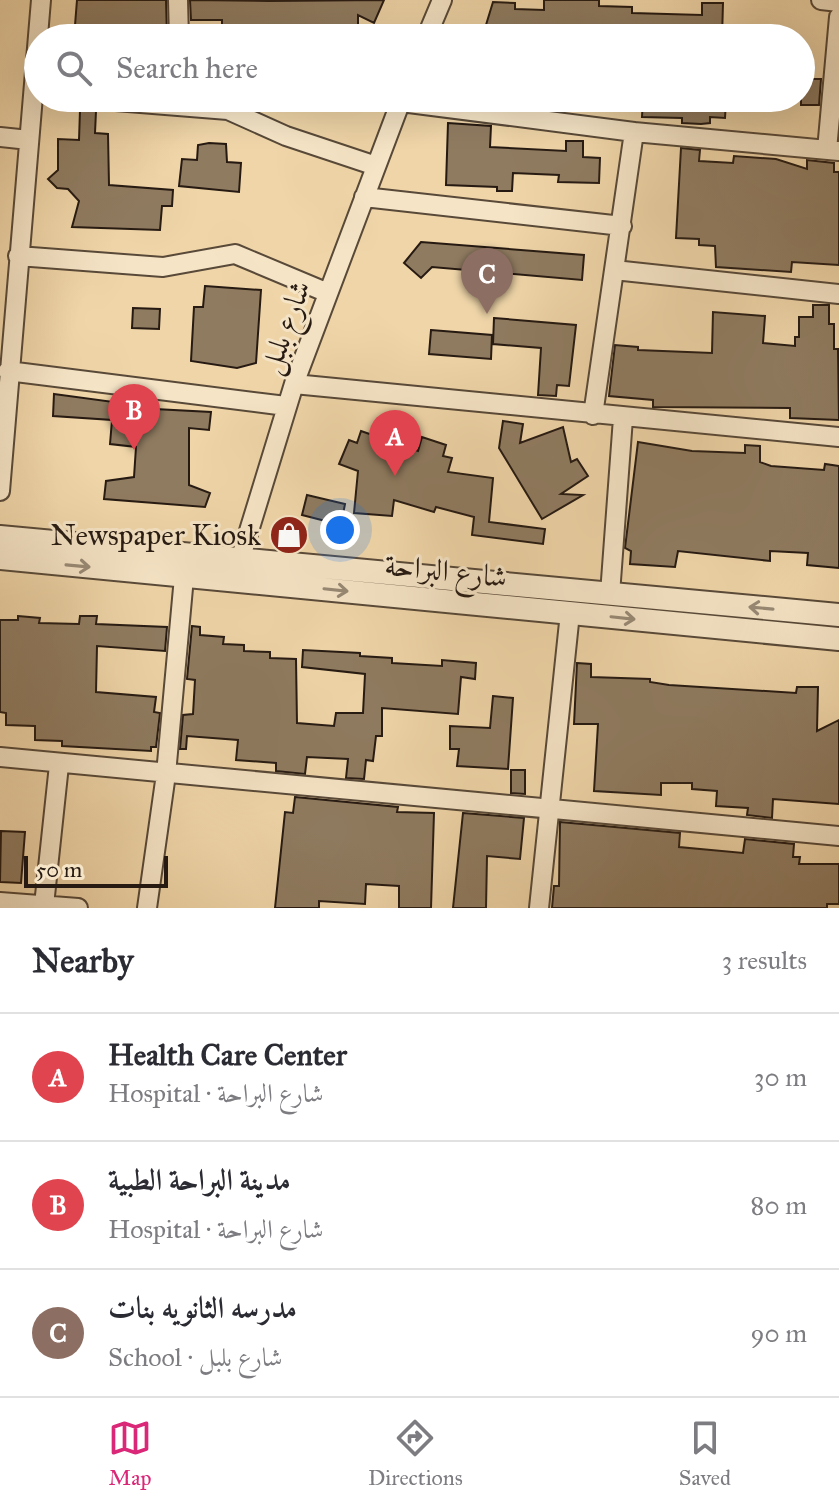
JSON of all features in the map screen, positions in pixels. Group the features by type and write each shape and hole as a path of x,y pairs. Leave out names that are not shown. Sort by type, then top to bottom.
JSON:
{"street":[{"path":"39,24 41,0"},
{"path":"178,0 179,24"},
{"path":"432,24 442,0"},
{"path":"821,0 839,2"},
{"path":"489,112 634,132 833,151 839,17"},
{"path":"0,491 8,371 6,329 18,256 33,112"},
{"path":"232,112 286,136 376,166"},
{"name":"شارع بلبل","path":"234,581 286,406 397,112"},
{"path":"593,415 634,132"},
{"path":"0,137 29,140"},
{"path":"364,197 622,226"},
{"path":"18,256 163,267 235,254 328,293"},
{"path":"614,270 839,294"},
{"path":"8,371 286,406"},
{"path":"294,384 839,437"},
{"path":"610,594 623,418"},
{"name":"شارع البراحة","path":"0,537 839,615"},
{"name":"شارع البراحة","path":"0,558 839,639"},
{"path":"147,908 166,774 184,577"},
{"path":"539,908 570,613"},
{"path":"0,757 59,765 550,807 839,836"},
{"path":"44,905 59,765"},
{"path":"0,902 78,908"}],"building":[{"path":"77,0 166,0 167,24 75,24"},
{"path":"190,0 384,0 374,23 358,15 358,24 222,24 222,20 191,20"},
{"path":"544,0 599,0 599,6 632,7 632,13 702,15 702,3 723,3 722,24 486,24 493,2 515,3 515,9 544,10"},
{"path":"815,79 821,79 819,105 815,105"},
{"path":"80,112 96,112 95,133 108,134 109,185 173,190 172,206 162,206 160,230 72,227 79,201 68,189 57,188 48,179 58,170 58,139 79,140"},
{"path":"642,112 725,112 725,118 710,117 710,123 701,124 682,123 682,118 642,117"},
{"path":"448,123 491,126 490,147 566,151 566,141 583,141 583,157 600,158 599,183 558,182 559,175 513,173 512,191 497,191 497,187 446,185"},
{"path":"226,144 227,162 241,163 239,192 179,186 182,159 197,160 198,145"},
{"path":"681,148 700,150 699,161 733,163 734,156 776,159 807,169 807,160 834,163 834,172 839,172 839,265 792,262 791,272 716,267 715,246 699,245 699,239 676,238"},
{"path":"421,242 584,255 582,280 432,267 421,278 404,263"},
{"path":"205,286 261,290 256,363 237,368 191,361 194,307 203,307"},
{"path":"813,305 829,305 829,324 834,324 834,349 838,349 839,420 790,418 790,408 653,407 653,400 609,396 615,345 638,347 638,350 712,353 713,312 765,316 763,343 795,346 795,337 799,337 799,317 813,317"},
{"path":"133,308 160,309 159,329 132,328"},
{"path":"494,318 576,325 569,386 557,385 556,396 538,395 541,348 493,344"},
{"path":"431,330 492,335 491,359 429,354"},
{"path":"54,394 136,405 136,408 211,412 209,430 189,428 189,485 210,493 205,507 104,499 106,481 134,477 136,447 110,444 112,420 53,416"},
{"path":"503,421 523,424 520,443 563,427 571,462 577,459 588,476 561,494 583,495 542,519 499,448"},
{"path":"361,431 418,451 422,437 446,445 443,456 452,458 448,472 493,478 489,522 545,529 543,544 472,535 474,517 436,507 434,512 394,500 392,516 354,513 358,471 339,464 349,440 357,443"},
{"path":"638,442 692,451 745,453 745,445 760,446 760,462 771,466 824,470 825,464 839,466 839,568 807,565 808,553 770,551 770,561 678,551 675,567 630,564 631,551 625,548"},
{"path":"307,495 345,504 341,525 302,515"},
{"path":"18,616 40,618 39,623 79,624 80,616 97,616 96,624 167,627 165,651 97,646 96,692 156,697 154,712 160,713 156,747 151,747 151,751 62,746 62,741 35,740 35,726 6,725 6,713 0,712 0,620 18,620"},
{"path":"192,626 200,627 200,635 224,637 223,644 244,645 244,651 270,652 270,658 296,659 297,723 334,726 336,713 363,713 365,674 302,667 303,650 360,653 360,656 392,658 392,663 442,666 442,660 476,663 475,679 461,677 458,714 382,708 382,736 376,736 373,761 366,760 364,779 346,778 348,759 307,757 305,774 276,771 276,763 236,760 238,740 187,736 186,749 180,749 183,715 193,714 195,680 187,679"},
{"path":"577,663 591,664 591,677 650,679 650,682 669,685 796,693 797,687 818,687 817,731 839,720 839,804 773,799 772,818 747,815 748,808 716,806 717,791 692,789 692,783 661,783 661,795 594,791 598,724 574,724"},
{"path":"493,696 513,698 508,769 457,766 459,749 450,749 450,726 490,728"},
{"path":"511,770 525,770 525,794 511,793"},
{"path":"295,797 398,807 397,812 434,813 431,908 399,908 399,886 366,884 365,904 319,901 319,908 275,908 285,812 293,813"},
{"path":"463,813 524,818 520,859 487,856 486,908 453,908"},
{"path":"560,822 680,833 679,847 743,853 745,839 794,844 793,857 800,857 799,864 839,864 839,904 827,904 827,908 552,908 554,886 559,886"},
{"path":"1,831 25,832 21,883 0,882"}],"place":[{"name":"مدرسه الثانويه بنات","path":"487,314"},
{"name":"مدينة البراحة الطبية","path":"134,450"},
{"name":"Health Care Center","path":"395,476"},
{"name":"Newspaper Kiosk","path":"289,535"}]}
